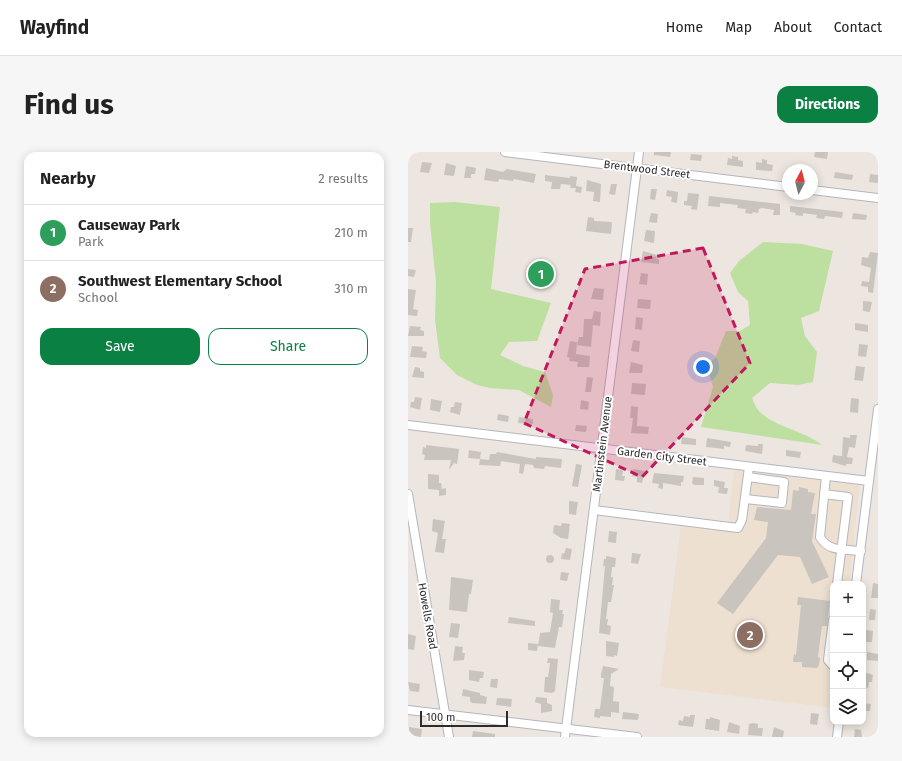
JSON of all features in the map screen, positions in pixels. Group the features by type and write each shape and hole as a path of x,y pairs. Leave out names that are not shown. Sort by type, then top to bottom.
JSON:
{"street":[{"name":"Brentwood Street","path":"505,152 782,186"},
{"name":"Martinstein Avenue","path":"566,733 639,152"},
{"path":"818,191 878,198"},
{"path":"856,581 878,409"},
{"name":"Garden City Street","path":"408,425 869,481"},
{"path":"594,510 738,528 742,520 749,467"},
{"path":"826,476 820,537 823,543 830,548 860,550"},
{"path":"745,499 782,503 784,482 748,478"},
{"name":"Howells Road","path":"408,494 449,737"},
{"path":"824,494 848,498 837,581"},
{"path":"830,644 828,660 830,663"},
{"path":"408,710 445,714 566,733 637,737"},
{"path":"837,737 839,725"}],"highlighted area":[{"path":"703,248 750,363 642,477 524,423 585,269"}],"shaded area":[{"path":"734,470 860,485 849,581 830,581 830,708 660,687 681,526 727,531"}],"green space":[{"path":"455,202 500,207 491,289 551,303 537,341 509,342 500,355 523,366 545,372 553,395 551,407 519,390 490,388 477,385 457,375 440,358 435,320 436,282 430,223 430,203"},
{"path":"763,242 802,244 833,251 819,311 801,318 805,336 817,352 813,382 798,385 770,383 752,398 757,409 773,422 807,436 822,445 701,427 713,387 707,366 715,358 726,331 740,331 750,325 748,301 738,292 730,273 739,261"}],"building":[{"path":"654,152 671,152 670,157 654,155"},
{"path":"815,152 828,152 827,159 814,157"},
{"path":"691,154 702,155 701,161 690,160"},
{"path":"732,156 738,157 738,160 743,161 743,167 727,165 728,158 732,159"},
{"path":"762,159 767,160 767,164 773,165 772,171 756,170 756,162 762,163"},
{"path":"422,162 432,163 429,173 420,172"},
{"path":"446,163 456,166 454,176 444,175"},
{"path":"466,166 476,168 475,174 471,174 471,178 464,178"},
{"path":"486,168 503,172 507,169 536,174 534,183 514,179 513,181 499,179 498,182 484,180"},
{"path":"835,172 853,175 852,180 834,178"},
{"path":"870,174 878,175 878,183 869,182"},
{"path":"545,175 570,178 570,176 577,177 576,186 582,187 581,193 575,192 576,188 570,188 571,185 561,184 560,189 551,189 552,182 545,181"},
{"path":"587,180 601,184 600,202 593,201 594,192 586,191"},
{"path":"611,184 617,184 615,195 609,194"},
{"path":"651,189 657,189 655,200 650,199"},
{"path":"667,190 678,192 677,203 671,202 672,197 666,196"},
{"path":"688,193 699,194 697,210 691,209 692,206 684,205 684,201 687,201"},
{"path":"709,196 780,204 780,215 773,215 774,210 762,208 759,209 758,213 745,213 746,209 737,208 738,205 720,203 720,207 708,206"},
{"path":"790,206 843,212 842,218 825,216 824,219 816,218 817,215 803,213 803,216 795,215 796,213 790,212"},
{"path":"651,213 658,214 657,223 649,222"},
{"path":"853,213 867,215 866,220 852,219"},
{"path":"588,217 594,218 594,221 612,222 611,234 586,231"},
{"path":"408,228 413,228 411,242 408,242"},
{"path":"646,230 655,231 654,243 644,241"},
{"path":"643,251 657,255 656,259 659,259 659,264 641,262"},
{"path":"870,252 878,253 873,293 868,292 868,287 861,286 862,281 869,282 871,268 861,265 862,257 868,258"},
{"path":"408,269 416,270 414,277 408,276"},
{"path":"641,273 648,274 647,285 639,284"},
{"path":"594,288 604,289 603,300 591,299"},
{"path":"408,289 416,290 413,309 418,310 417,316 408,315"},
{"path":"638,299 651,300 650,309 637,308"},
{"path":"863,301 872,302 870,312 863,311"},
{"path":"594,311 601,312 600,326 593,325 591,347 577,345 579,337 583,337 584,319 592,319"},
{"path":"636,317 643,318 642,330 635,329"},
{"path":"855,323 868,325 868,332 855,330"},
{"path":"410,326 421,327 420,330 424,331 424,336 408,336"},
{"path":"633,340 640,341 639,352 631,351"},
{"path":"570,341 577,342 576,354 590,356 589,367 577,367 578,362 569,361 570,358 567,357"},
{"path":"859,344 868,345 866,357 858,356"},
{"path":"412,346 423,347 422,351 427,352 426,358 410,357"},
{"path":"631,362 643,365 642,373 629,373"},
{"path":"856,366 865,367 863,381 854,380"},
{"path":"415,367 420,368 420,371 424,372 424,378 412,377"},
{"path":"587,377 593,378 591,392 585,392"},
{"path":"632,383 646,384 645,395 631,394"},
{"path":"415,397 422,398 420,410 410,407 411,402 414,402"},
{"path":"851,398 859,399 858,413 850,412"},
{"path":"431,399 442,401 440,412 430,410"},
{"path":"581,400 589,402 588,410 580,409"},
{"path":"455,402 462,403 460,415 450,412 451,407 454,407"},
{"path":"631,406 638,407 637,426 649,427 648,434 631,433 633,418 630,418"},
{"path":"498,414 509,416 508,422 497,420"},
{"path":"519,417 533,419 533,424 518,423"},
{"path":"576,425 587,426 586,432 575,431"},
{"path":"850,435 857,435 855,448 849,447 847,457 853,458 852,464 846,464 846,466 832,462 833,455 842,456 843,437 850,438"},
{"path":"682,437 696,439 696,445 681,444"},
{"path":"707,438 731,442 730,447 724,446 724,449 706,447"},
{"path":"758,444 763,444 762,454 745,451 746,445 758,446"},
{"path":"426,445 459,449 457,464 454,463 449,470 451,460 424,460 425,455 422,454 423,447 426,448"},
{"path":"469,450 481,452 480,459 468,458"},
{"path":"786,450 801,452 800,458 786,456"},
{"path":"497,452 536,459 536,457 562,459 561,468 545,466 544,469 534,468 533,465 525,464 523,474 519,473 520,464 501,461 500,466 479,465 480,459 489,460 490,454 496,454"},
{"path":"576,464 582,465 578,487 572,486"},
{"path":"616,469 623,470 622,476 625,476 624,481 615,480"},
{"path":"633,469 645,471 642,483 637,482 637,477 632,476"},
{"path":"654,473 684,476 683,482 681,482 681,486 663,483 663,489 658,488 659,484 652,483"},
{"path":"428,474 439,475 439,483 441,483 442,489 446,488 446,495 439,496 439,490 428,489"},
{"path":"693,477 704,478 704,485 694,485 692,483"},
{"path":"714,480 725,482 724,488 728,488 727,494 718,493 719,487 714,486"},
{"path":"799,487 808,489 808,492 815,493 811,514 816,514 812,541 829,577 812,584 800,557 778,555 733,614 717,603 766,538 768,522 754,520 757,507 791,510 793,490 799,491"},
{"path":"569,501 578,502 576,515 569,514"},
{"path":"433,519 445,521 442,539 446,539 444,553 435,552 438,533 432,531"},
{"path":"562,523 570,524 568,539 561,538 553,533 554,525 561,526"},
{"path":"609,531 617,532 616,543 608,542"},
{"path":"566,548 572,549 570,560 561,559 562,553 564,554"},
{"path":"632,553 641,554 638,564 631,563"},
{"path":"548,555 552,555 554,559 552,563 548,563 546,561 546,557"},
{"path":"606,556 616,558 615,567 612,567 611,577 613,577 612,585 614,585 611,602 608,602 606,619 608,619 607,625 611,626 610,635 599,633 605,566 603,566"},
{"path":"561,572 569,573 567,581 560,580"},
{"path":"451,577 473,580 471,594 469,594 467,612 449,610"},
{"path":"873,583 878,584 878,598 871,598"},
{"path":"798,597 830,601 827,626 822,626 818,657 820,658 817,668 802,667 802,662 793,662 794,654 796,655 801,605 797,605"},
{"path":"551,599 560,600 559,610 563,610 562,614 564,614 562,627 559,627 555,648 538,646 540,633 550,632 553,613 550,612"},
{"path":"870,609 876,610 875,620 869,620"},
{"path":"509,617 535,621 535,626 508,623"},
{"path":"451,623 460,624 458,638 449,637"},
{"path":"866,630 873,631 872,642 866,642"},
{"path":"408,634 416,636 414,650 408,649"},
{"path":"606,641 619,643 617,656 606,656"},
{"path":"528,643 538,644 537,651 528,650"},
{"path":"455,646 463,647 462,653 465,653 464,660 453,661"},
{"path":"867,652 878,654 878,661 867,660"},
{"path":"548,658 558,659 555,691 552,693 544,692 545,677 548,677 550,663 547,663"},
{"path":"603,666 619,669 611,674 610,686 614,687 613,701 619,702 619,713 611,712 611,717 600,716 600,718 594,717 595,709 600,709 604,678 601,678"},
{"path":"469,670 484,672 483,678 480,678 479,682 469,680"},
{"path":"866,673 873,675 872,682 869,682 868,688 866,688"},
{"path":"491,679 498,679 497,688 490,687"},
{"path":"408,682 420,684 419,692 410,691"},
{"path":"463,689 480,693 480,695 487,697 486,704 472,703 470,701 470,697 462,696"},
{"path":"536,697 547,698 547,703 552,705 552,711 541,713 541,704 535,702"},
{"path":"497,698 512,699 511,707 496,705"},
{"path":"866,703 871,704 870,711 866,711"},
{"path":"623,712 639,714 638,720 622,719"},
{"path":"811,713 819,714 817,725 810,724"},
{"path":"690,715 695,715 693,727 678,725 679,720 683,721 684,716 690,717"},
{"path":"710,717 720,720 719,731 705,729 706,719 710,719"},
{"path":"729,722 740,726 739,734 727,732"},
{"path":"749,724 758,724 758,728 763,728 762,736 748,735"},
{"path":"409,727 422,729 421,737 409,735"},
{"path":"774,727 784,731 783,737 772,737"},
{"path":"855,729 861,730 862,737 854,737"},
{"path":"473,731 495,734 495,737 472,737"}],"place":[{"name":"Causeway Park","path":"541,274"},
{"name":"Southwest Elementary School","path":"750,635"}]}
